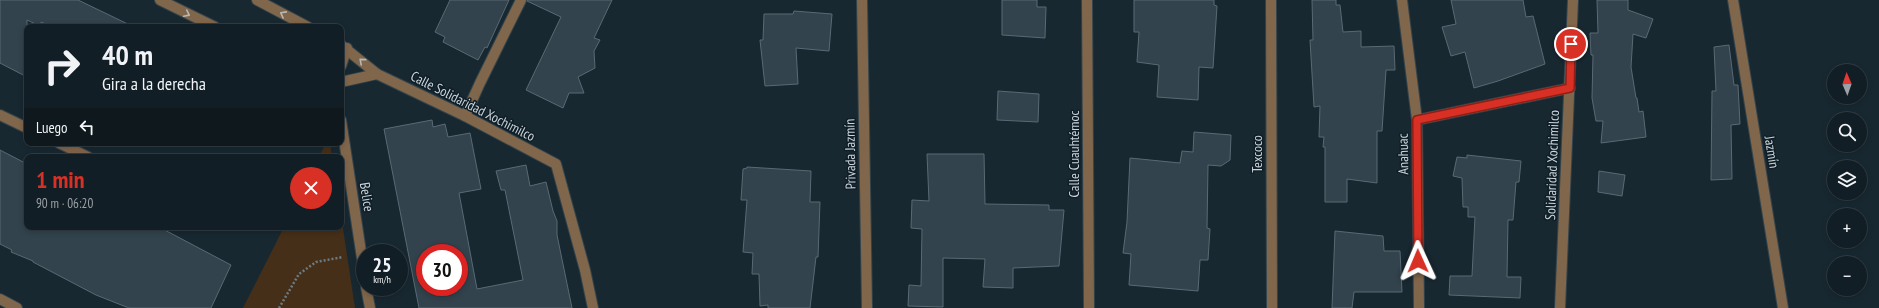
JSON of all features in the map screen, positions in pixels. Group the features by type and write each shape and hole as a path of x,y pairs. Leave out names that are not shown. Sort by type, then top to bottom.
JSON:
{"street":[{"path":"160,0 209,24"},
{"path":"257,0 302,24"},
{"path":"465,116 521,0"},
{"name":"Privada Jazmín","path":"862,0 867,308"},
{"name":"Calle Cuauhtémoc","path":"1087,0 1089,308"},
{"name":"Texcoco","path":"1271,0 1272,308"},
{"name":"Anahuac","path":"1402,0 1417,120 1419,308"},
{"name":"Solidaridad Xochimilco","path":"1560,308 1573,0"},
{"name":"Jazmín","path":"1733,0 1783,308"},
{"name":"Calle Solidaridad Xochimilco","path":"344,46 377,74 465,116 556,164 585,270 593,308"},
{"path":"344,81 377,74"},
{"path":"1417,120 1570,88"},
{"path":"0,115 24,127"},
{"name":"Belice","path":"344,140 360,244"},
{"path":"65,146 82,154"},
{"path":"368,296 370,308"},
{"path":"0,299 17,308"}],"path":[{"path":"279,308 299,274 316,262 356,254"}],"shaded area":[{"path":"324,146 330,146 332,154 320,154"},
{"path":"282,230 343,230 355,308 243,308"}],"building":[{"path":"0,0 78,0 128,24 46,24 41,22 40,24 36,24 27,20 27,24 24,24 24,75 0,63"},
{"path":"450,0 509,0 487,48 485,47 478,60 443,42 445,37 435,32"},
{"path":"527,0 612,0 594,38 600,40 594,51 595,68 578,77 584,93 569,93 563,108 526,90 561,17"},
{"path":"1002,0 1037,0 1037,7 1046,7 1045,38 1002,35"},
{"path":"1134,0 1214,0 1214,5 1217,6 1213,68 1199,67 1198,100 1157,97 1159,65 1137,62 1139,32 1134,32"},
{"path":"1312,0 1336,0 1336,5 1340,5 1343,32 1361,31 1361,47 1394,46 1395,70 1386,70 1382,131 1377,131 1377,183 1347,179 1347,202 1325,202 1324,137 1319,137 1320,106 1314,107 1310,40 1313,40"},
{"path":"1451,0 1523,0 1526,17 1533,16 1545,64 1474,88 1465,52 1451,56 1442,27 1456,24"},
{"path":"1597,0 1628,0 1628,10 1653,19 1646,38 1633,34 1631,67 1639,112 1643,111 1646,137 1601,143 1603,121 1596,121 1592,98 1593,55 1591,55 1590,33 1598,33"},
{"path":"794,11 832,14 829,51 796,48 798,84 765,86 760,40 763,40 764,14 793,14"},
{"path":"1729,45 1734,85 1738,85 1740,124 1731,125 1732,179 1711,180 1712,91 1716,91 1714,47"},
{"path":"998,91 1039,94 1038,122 997,120"},
{"path":"432,120 433,127 445,124 448,137 470,133 481,189 459,193 477,289 523,280 505,190 501,190 496,171 526,165 530,186 546,182 557,221 557,235 572,308 419,308 417,296 468,296 468,244 416,244 416,293 408,252 408,244 406,244 384,129"},
{"path":"1194,132 1231,135 1230,160 1221,166 1208,165 1207,228 1210,229 1208,260 1200,260 1198,291 1129,285 1131,254 1123,253 1127,222 1130,158 1180,163 1182,151 1193,152"},
{"path":"0,150 24,162 24,230 165,230 231,265 211,308 129,308 96,295 33,261 11,252 12,250 0,244"},
{"path":"927,154 984,154 985,204 1049,205 1049,210 1064,210 1059,266 1013,268 1013,288 983,287 985,259 943,258 943,307 908,306 909,285 921,286 922,229 911,228 912,200 929,201"},
{"path":"1467,155 1521,161 1519,182 1516,182 1513,220 1508,220 1507,277 1521,277 1520,298 1449,295 1450,276 1472,276 1475,217 1468,217 1468,207 1463,207 1462,178 1453,176 1457,157 1467,158"},
{"path":"747,167 811,171 810,202 820,202 818,257 816,257 810,308 768,308 768,305 760,306 759,274 752,274 753,253 743,252 747,200 741,200 743,169"},
{"path":"1599,171 1625,175 1622,196 1598,192"},
{"path":"1335,231 1383,236 1384,251 1400,251 1402,292 1354,292 1352,308 1332,308"}],"route":[{"path":"1418,261 1417,120 1570,88 1571,44"}]}
